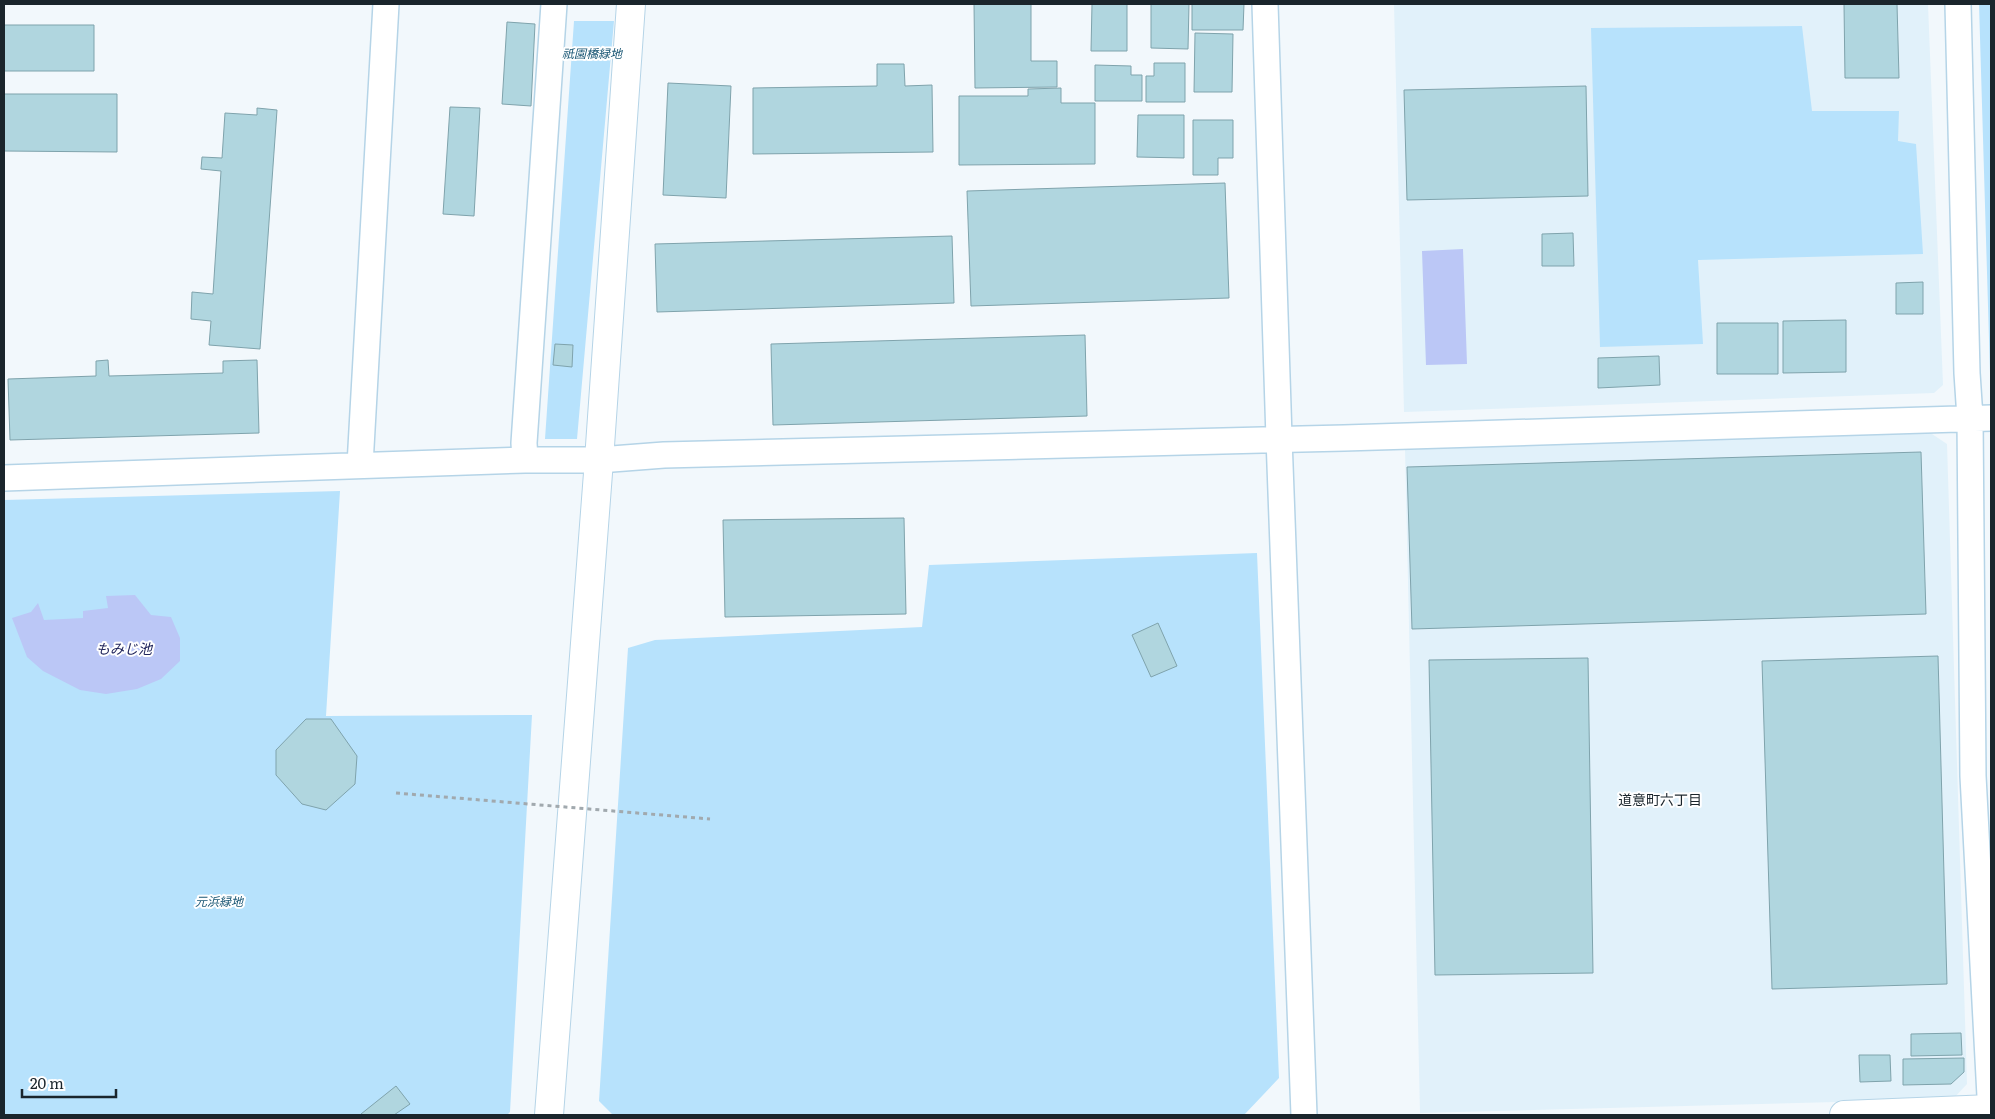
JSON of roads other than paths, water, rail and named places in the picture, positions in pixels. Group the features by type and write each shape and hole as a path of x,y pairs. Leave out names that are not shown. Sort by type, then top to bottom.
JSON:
{"street":[{"path":"360,465 386,4"},
{"path":"525,460 524,443 554,4"},
{"path":"549,1115 599,460 630,4"},
{"path":"1265,4 1278,438 1304,1115"},
{"path":"1958,4 1967,373 1981,418 1982,776 1991,1115"},
{"path":"4,478 525,460 599,460 664,455 1981,418"},
{"path":"1844,1115 1991,1109"}],"water":[{"path":"1463,249 1467,364 1426,365 1422,251"},
{"name":"もみじ池","path":"135,595 151,615 171,617 180,638 180,661 161,679 137,689 106,694 80,690 43,671 27,657 12,618 31,612 38,603 44,620 83,618 83,611 108,608 106,596"}],"district":[{"name":"道意町六丁目","path":"1660,799"}],"park label":[{"name":"祇園橋緑地","path":"592,53"},
{"name":"元浜緑地","path":"219,901"}]}
